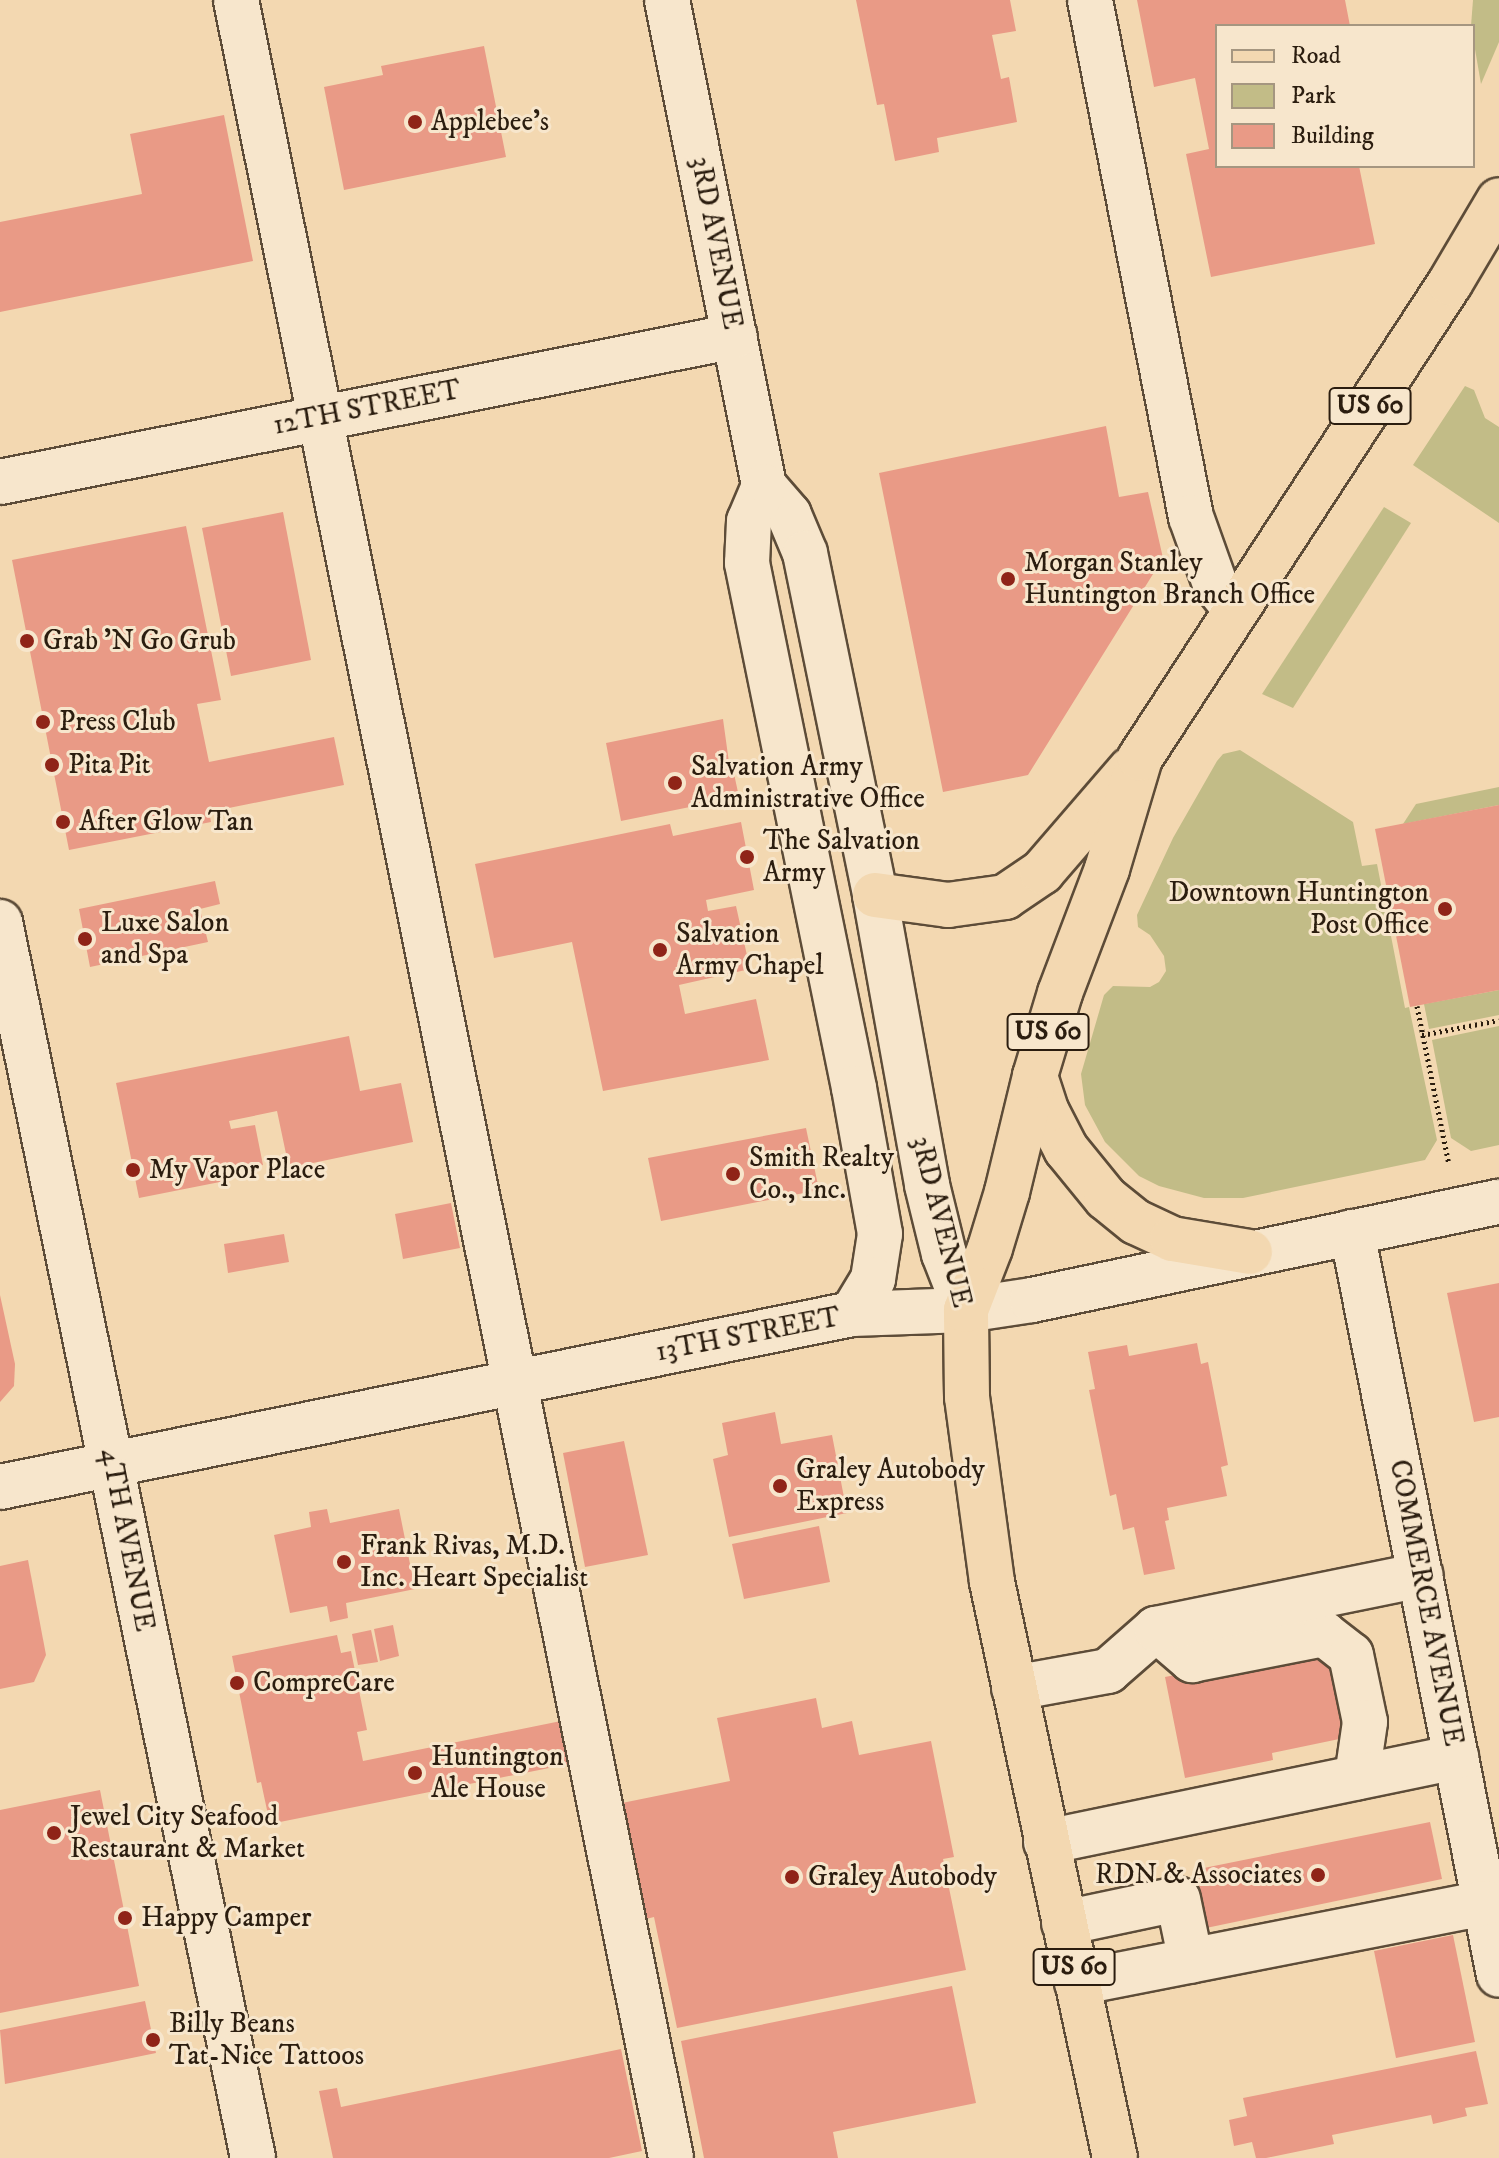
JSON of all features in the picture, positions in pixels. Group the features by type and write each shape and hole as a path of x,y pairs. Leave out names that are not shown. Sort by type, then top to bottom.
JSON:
{"main road":[{"name":"US 60","path":"966,1310 999,1220 1035,1076 1060,993 1107,869 1140,758 1450,283 1499,200"},
{"path":"875,895 948,905 984,902 1023,887 1042,872 1140,758"},
{"path":"1035,1076 1047,1112 1066,1149 1106,1198 1136,1222 1172,1239 1212,1249 1250,1252"},
{"name":"3RD AVENUE","path":"966,1310 967,1397 992,1582 1115,2158"}],"street":[{"path":"236,0 671,2158"},
{"name":"3RD AVENUE","path":"667,0 764,486 789,515 805,553 875,895 927,1185 944,1254 966,1310"},
{"path":"1090,0 1191,517 1215,584 1235,609"},
{"name":"12TH STREET","path":"0,482 735,336"},
{"name":"3RD AVENUE","path":"764,486 749,521 747,563 854,1088 880,1234 873,1279 852,1314"},
{"name":"4TH AVENUE","path":"0,922 253,2158"},
{"name":"13TH STREET","path":"0,1487 852,1314 966,1310 1060,1294 1499,1202"},
{"name":"COMMERCE AVENUE","path":"1352,1232 1499,1975"},
{"path":"1014,1688 1108,1671 1156,1629 1421,1575"},
{"path":"1156,1629 1192,1660 1324,1634 1351,1655 1365,1722 1357,1777"},
{"path":"1046,1842 1456,1757"},
{"path":"1064,1923 1178,1899 1191,1961"},
{"path":"1077,1983 1485,1903"}],"path":[{"path":"1417,1006 1449,1164"},
{"path":"1422,1035 1499,1020"}],"green space":[{"path":"1473,0 1499,0 1499,42 1481,84 1475,49 1475,24 1471,24"},
{"path":"1465,386 1474,390 1485,418 1499,427 1499,523 1413,465"},
{"path":"1384,507 1411,523 1293,708 1262,694"},
{"path":"1240,750 1353,822 1362,866 1377,864 1405,1008 1409,1007 1437,1140 1425,1160 1243,1198 1204,1198 1159,1186 1139,1176 1105,1142 1085,1105 1081,1074 1104,995 1113,986 1150,987 1159,982 1166,971 1164,956 1150,935 1138,927 1137,915 1173,838 1217,761 1223,754"},
{"path":"1499,787 1499,805 1403,824 1416,804"},
{"path":"1499,990 1499,1015 1429,1029 1424,1004"},
{"path":"1499,1026 1499,1145 1471,1151 1451,1138 1432,1040"}],"building":[{"path":"856,0 1010,0 1016,31 992,35 1001,79 1009,77 1017,122 937,138 939,152 895,161 884,104 877,105"},
{"path":"1137,0 1345,0 1350,24 1215,24 1215,168 1359,168 1375,244 1211,277 1186,154 1209,149 1195,78 1154,87"},
{"name":"Applebee's","path":"484,46 506,157 344,190 324,87 383,75 381,66"},
{"path":"224,115 253,261 0,312 0,222 142,194 130,134"},
{"path":"1106,426 1119,497 1148,492 1163,558 1028,775 943,792 879,473"},
{"path":"283,512 311,660 231,676 202,528"},
{"path":"186,526 221,700 197,704 209,762 334,737 344,785 209,812 211,822 69,850 12,560"},
{"name":"Salvation Army Administrative Office","path":"723,719 730,770 733,769 739,797 621,821 606,743"},
{"name":"Downtown Huntington Post Office","path":"1499,805 1499,990 1410,1007 1375,829"},
{"name":"Salvation Army Chapel","path":"741,822 754,890 706,900 708,911 736,906 750,969 679,985 685,1014 756,999 769,1060 603,1091 572,942 494,958 475,864 670,824 673,836"},
{"path":"215,881 220,904 200,909 208,942 90,967 79,909"},
{"path":"349,1036 360,1091 401,1083 413,1142 289,1168 277,1111 229,1121 231,1129 255,1125 263,1165 229,1173 230,1180 139,1198 116,1083"},
{"name":"Smith Realty Co., Inc.","path":"806,1128 819,1190 661,1221 648,1158"},
{"path":"451,1203 460,1248 403,1259 395,1214"},
{"path":"284,1234 289,1262 228,1273 224,1244"},
{"path":"1499,1283 1499,1417 1474,1422 1447,1293"},
{"path":"0,1295 15,1364 14,1386 0,1402"},
{"path":"1197,1343 1201,1364 1208,1362 1228,1465 1221,1467 1227,1496 1167,1508 1169,1520 1165,1521 1175,1569 1144,1575 1134,1527 1123,1530 1116,1494 1110,1496 1089,1390 1095,1389 1088,1352 1127,1345 1129,1356"},
{"name":"Graley Autobody Express","path":"775,1412 781,1444 832,1435 847,1513 729,1537 713,1459 728,1455 722,1423"},
{"path":"624,1441 648,1555 585,1567 563,1453"},
{"name":"Frank Rivas, M.D. Inc. Heart Specialist","path":"327,1509 330,1523 399,1509 415,1589 346,1603 348,1618 330,1622 327,1606 290,1613 274,1535 311,1527 309,1512"},
{"path":"819,1526 830,1582 744,1599 732,1544"},
{"path":"28,1560 46,1655 34,1682 0,1689 0,1566"},
{"path":"393,1625 399,1656 380,1661 374,1629"},
{"path":"371,1630 378,1662 358,1665 352,1634"},
{"path":"337,1635 341,1653 351,1651 367,1730 357,1732 363,1761 561,1721 569,1764 270,1824 261,1782 257,1783 232,1656"},
{"path":"1327,1655 1344,1738 1272,1753 1273,1760 1185,1778 1165,1677 1240,1662"},
{"name":"Graley Autobody","path":"816,1698 822,1728 852,1721 859,1755 931,1741 954,1857 943,1859 966,1970 677,2028 654,1917 646,1919 622,1803 730,1781 717,1718"},
{"path":"100,1790 139,1986 0,2013 0,1810"},
{"name":"RDN & Associates","path":"1430,1822 1442,1879 1206,1928 1194,1870"},
{"path":"1453,1935 1475,2042 1396,2058 1374,1951"},
{"path":"952,1986 976,2103 833,2132 838,2158 704,2158 681,2041"},
{"path":"145,2001 156,2053 5,2084 0,2030"},
{"path":"621,2049 642,2151 609,2158 333,2158 319,2091 337,2088 341,2107"},
{"path":"1476,2051 1488,2104 1465,2108 1467,2116 1433,2124 1431,2115 1332,2135 1334,2144 1266,2158 1256,2158 1252,2142 1234,2146 1229,2120 1247,2116 1243,2098"}],"place":[{"name":"Applebee's","path":"415,122"},
{"name":"Morgan Stanley Huntington Branch Office","path":"1008,579"},
{"name":"Grab 'N Go Grub","path":"27,641"},
{"name":"Press Club","path":"43,722"},
{"name":"Pita Pit","path":"52,765"},
{"name":"Salvation Army Administrative Office","path":"675,783"},
{"name":"After Glow Tan","path":"63,822"},
{"name":"The Salvation Army","path":"747,857"},
{"name":"Downtown Huntington Post Office","path":"1445,909"},
{"name":"Luxe Salon and Spa","path":"85,939"},
{"name":"Salvation Army Chapel","path":"660,950"},
{"name":"My Vapor Place","path":"133,1170"},
{"name":"Smith Realty Co., Inc.","path":"733,1174"},
{"name":"Graley Autobody Express","path":"780,1486"},
{"name":"Frank Rivas, M.D. Inc. Heart Specialist","path":"344,1562"},
{"name":"CompreCare","path":"237,1683"},
{"name":"Huntington Ale House","path":"415,1773"},
{"name":"Jewel City Seafood Restaurant & Market","path":"54,1833"},
{"name":"RDN & Associates","path":"1318,1875"},
{"name":"Graley Autobody","path":"792,1877"},
{"name":"Happy Camper","path":"125,1918"},
{"name":"Billy Beans Tat-Nice Tattoos","path":"153,2040"}]}
